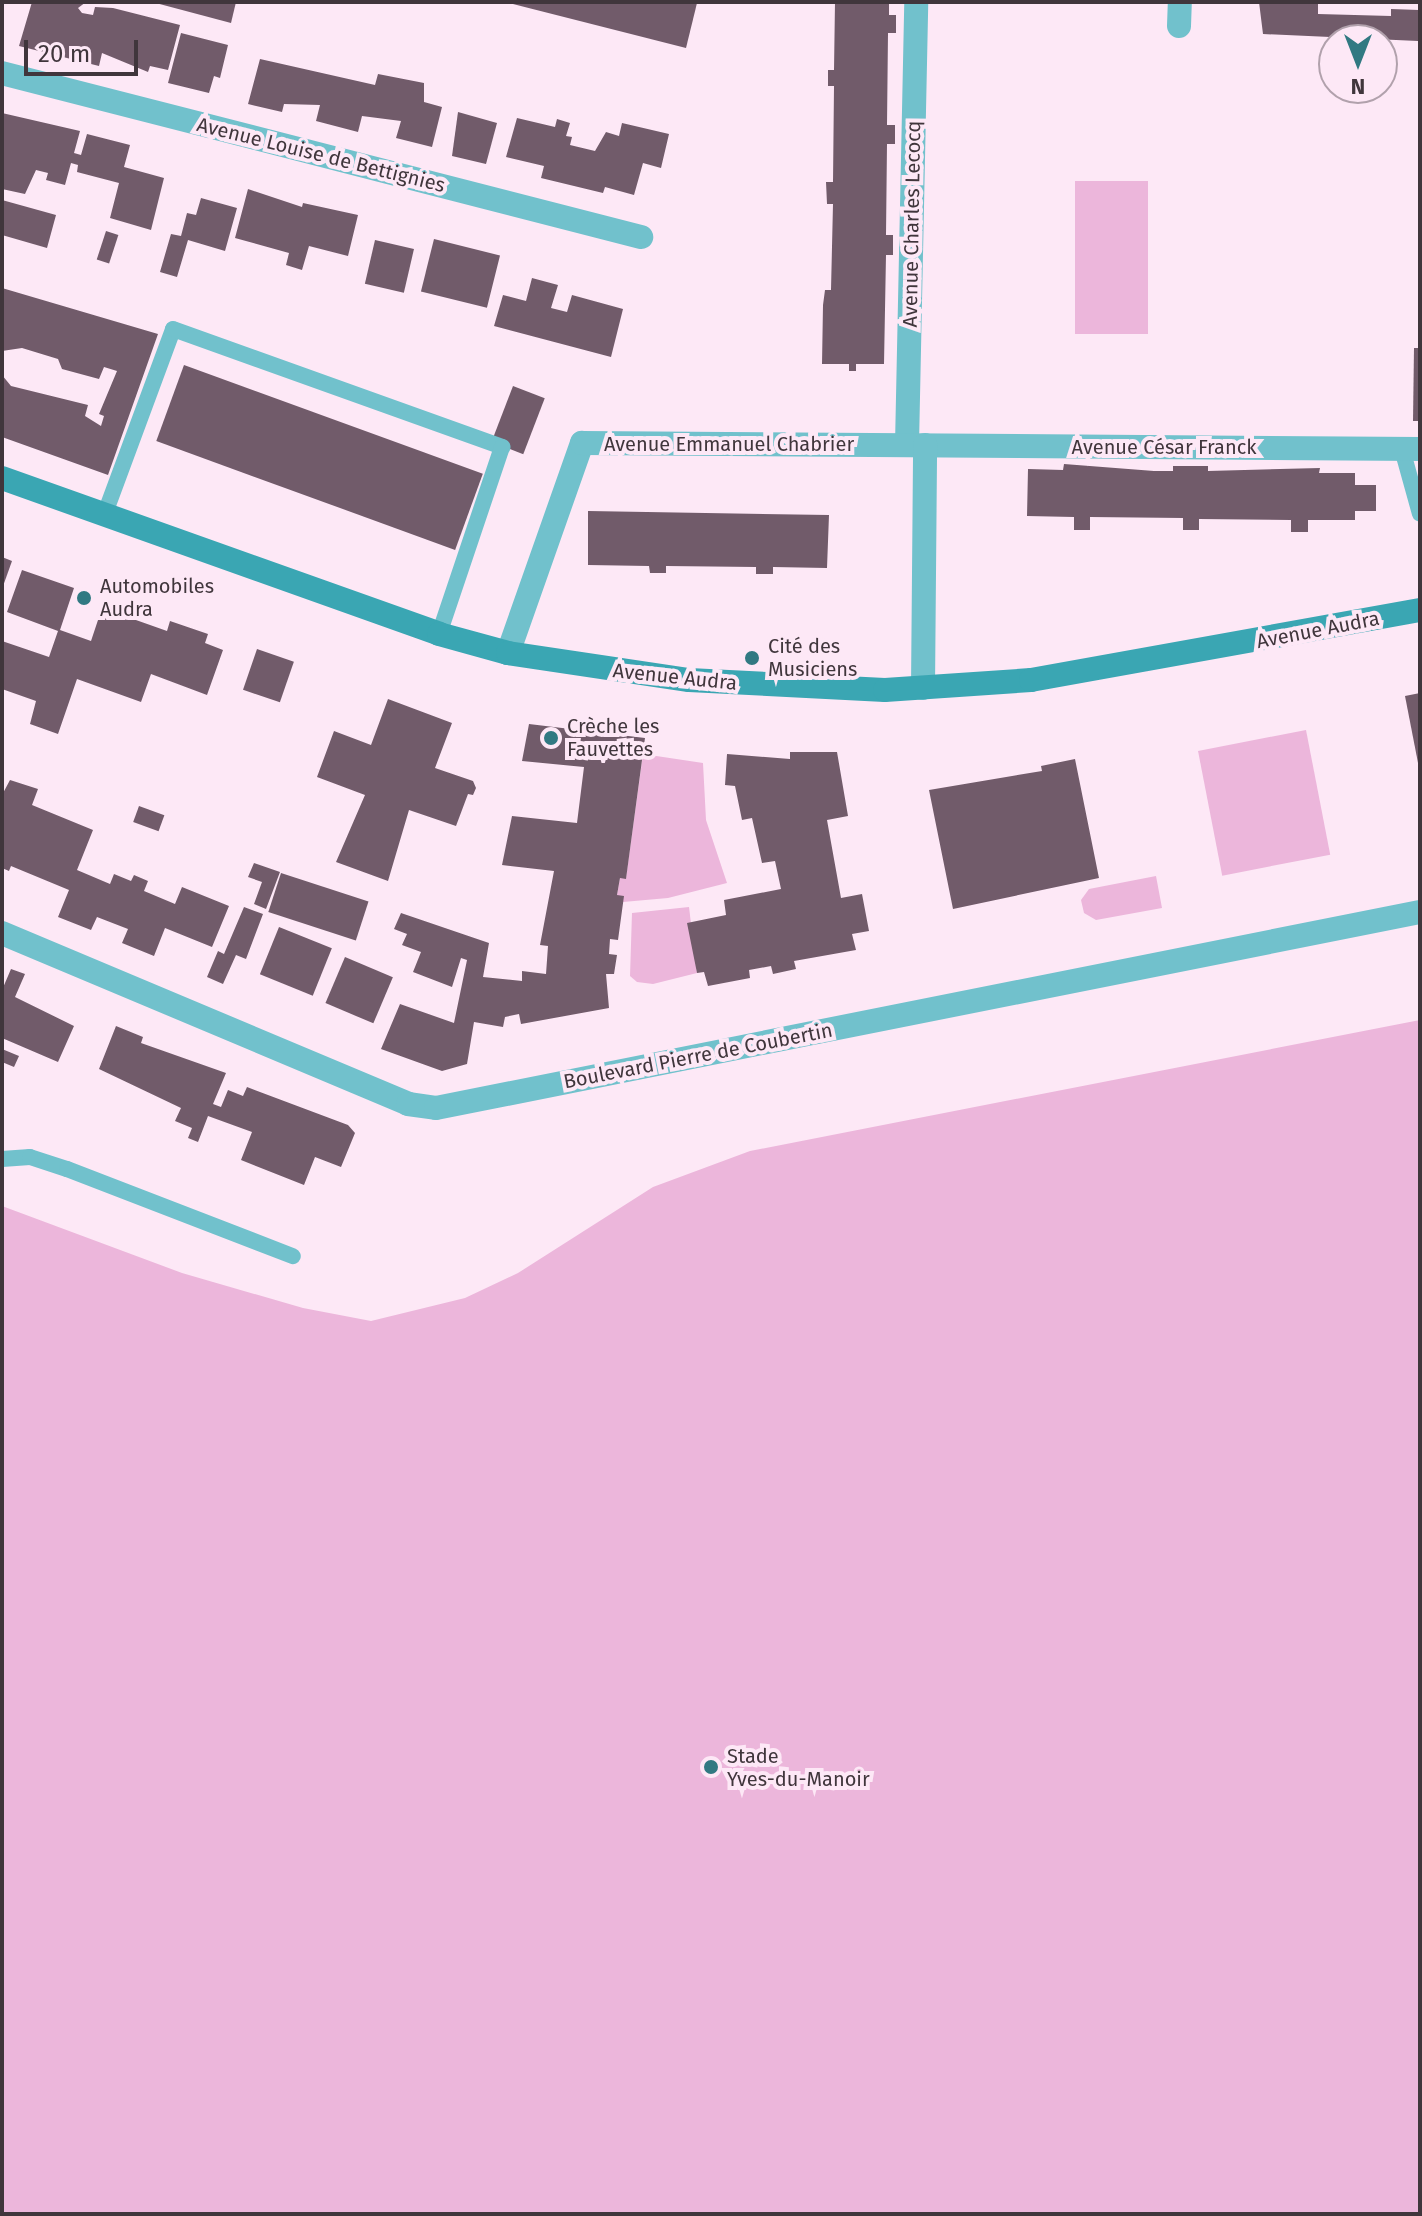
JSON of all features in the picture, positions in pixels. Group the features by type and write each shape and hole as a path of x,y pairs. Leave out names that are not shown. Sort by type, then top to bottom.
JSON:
{"street":[{"name":"Avenue Charles Lecocq","path":"916,2 916,445 923,688"},
{"name":"Avenue Louise de Bettignies","path":"2,73 641,237"},
{"name":"Avenue Emmanuel Chabrier","path":"508,653 582,443 916,445"},
{"name":"Avenue César Franck","path":"916,445 1411,449"},
{"name":"Avenue Audra","path":"2,478 439,634 508,653 760,686 923,688 1077,674 1420,610"},
{"name":"Boulevard Pierre de Coubertin","path":"2,933 408,1104 436,1108 1420,912"}],"lane":[{"path":"104,516 173,329 502,447 439,634"},
{"path":"1411,449 1420,514"},
{"path":"2,1159 30,1157 67,1169 293,1256"}],"shaded area":[{"path":"1075,181 1148,181 1148,334 1075,334"},
{"path":"1306,730 1330,855 1222,876 1198,751"},
{"path":"643,754 703,763 706,820 727,883 668,898 623,902 617,895 620,878 626,878"},
{"path":"1156,876 1162,908 1096,920 1084,913 1081,900 1089,889"},
{"path":"689,907 697,973 653,984 637,982 630,976 632,913"},
{"name":"Stade Yves-du-Manoir","path":"1420,1020 1420,2214 2,2214 2,1206 182,1273 303,1308 371,1321 465,1298 518,1273 653,1187 750,1151"}],"building":[{"path":"32,2 86,2 78,8 82,13 93,15 95,7 113,8 180,25 168,70 150,66 148,72 102,53 99,66 19,46"},
{"path":"152,2 236,2 231,23"},
{"path":"505,2 694,2 697,3 686,48"},
{"path":"835,2 889,2 889,15 896,15 896,33 888,33 887,125 895,125 895,144 887,144 886,235 893,235 893,255 886,255 884,364 856,364 856,371 849,371 849,364 822,364 823,305 825,290 831,290 833,204 827,204 826,182 833,182 834,86 828,86 828,70 834,70"},
{"path":"1259,2 1318,2 1318,14 1391,16 1391,9 1419,10 1418,41 1398,40 1398,24 1318,24 1318,36 1263,34"},
{"path":"181,33 228,45 220,78 214,76 209,93 168,83"},
{"path":"260,59 375,85 378,74 424,83 424,102 442,107 432,147 396,138 401,121 362,116 358,132 316,121 320,105 284,104 282,112 248,104"},
{"path":"458,112 497,123 486,164 452,156"},
{"path":"2,113 80,131 74,153 81,155 87,134 130,145 124,167 164,178 151,230 110,218 119,183 77,172 78,165 71,163 65,185 46,180 48,173 36,170 25,194 2,189"},
{"path":"517,118 555,127 557,119 570,123 566,136 572,137 570,145 595,151 606,132 619,136 622,123 669,134 661,168 643,163 634,195 605,187 603,193 541,178 544,166 506,157"},
{"path":"248,189 302,207 303,203 358,215 348,256 309,246 302,270 286,265 289,253 235,238"},
{"path":"201,198 237,208 225,251 188,240 177,277 160,272 171,234 181,236 187,213 196,215"},
{"path":"2,200 56,215 47,248 2,235"},
{"path":"106,231 118,235 109,264 97,260"},
{"path":"434,239 500,255 487,308 421,291"},
{"path":"375,240 414,249 404,293 365,284"},
{"path":"532,278 558,285 551,308 567,312 572,295 623,309 611,357 494,326 503,295 526,301"},
{"path":"2,288 158,334 108,475 2,437 2,375 11,386 88,405 85,416 101,426 104,416 99,414 117,371 104,367 99,379 62,369 58,359 22,348 2,351"},
{"path":"1414,348 1420,348 1420,421 1413,421"},
{"path":"184,365 483,474 455,550 156,441"},
{"path":"513,386 545,398 523,454 491,442"},
{"path":"1064,464 1154,471 1173,471 1173,466 1208,466 1208,471 1320,468 1319,473 1355,473 1355,485 1376,485 1376,511 1355,511 1355,520 1308,520 1308,532 1291,532 1291,520 1199,519 1199,530 1183,530 1183,518 1090,517 1090,530 1074,530 1074,517 1027,516 1028,469 1063,470"},
{"path":"588,511 829,515 827,568 773,567 773,574 756,574 756,567 666,566 666,573 650,573 649,566 588,565"},
{"path":"2,557 12,561 2,589"},
{"path":"22,570 74,588 60,630 91,641 102,608 167,631 170,621 208,634 205,643 223,650 207,695 151,674 141,702 77,679 58,734 30,724 36,701 2,689 2,641 49,657 58,631 7,612"},
{"path":"257,649 294,662 280,702 243,690"},
{"path":"1420,693 1420,768 1419,768 1405,696"},
{"path":"388,699 452,723 435,768 473,781 476,788 473,795 468,794 456,826 409,810 388,881 336,862 365,795 317,777 334,731 371,745"},
{"path":"529,724 645,738 626,879 620,878 617,895 624,896 618,940 610,939 609,954 617,955 614,974 606,974 609,1008 521,1024 519,1014 505,1017 503,1027 474,1022 467,1064 442,1071 381,1049 400,1004 454,1023 467,960 461,958 452,987 413,972 421,952 402,945 407,934 394,929 401,913 489,943 483,977 522,981 522,971 546,974 548,946 540,945 554,871 502,865 512,816 577,823 584,767 522,761"},
{"path":"790,752 837,752 848,816 827,820 841,898 862,894 869,931 852,934 856,950 794,961 796,969 773,974 771,966 749,970 750,978 708,986 704,972 697,973 687,923 726,915 724,900 781,889 775,861 762,863 752,818 742,820 735,786 725,785 727,754 790,759"},
{"path":"1075,759 1099,878 953,909 929,790 1042,771 1041,766"},
{"path":"10,780 38,789 32,805 93,830 77,870 110,884 114,874 131,881 134,875 148,881 144,891 175,904 182,887 229,906 212,947 165,928 154,956 122,943 128,929 97,917 91,930 58,917 69,890 11,866 9,871 2,868 2,795"},
{"path":"139,806 164,815 159,831 133,822"},
{"path":"254,863 280,872 266,909 254,904 262,882 248,877"},
{"path":"281,873 368,901 356,940 268,912"},
{"path":"244,907 263,914 246,959 236,955 223,984 207,977 218,951 224,954"},
{"path":"279,927 332,948 313,996 260,974"},
{"path":"345,957 393,977 373,1023 325,1003"},
{"path":"11,969 25,974 15,997 74,1026 58,1062 2,1038 2,990"},
{"path":"116,1026 143,1037 141,1043 226,1073 213,1104 221,1107 228,1090 243,1096 247,1087 348,1125 355,1133 341,1167 315,1157 304,1185 241,1160 252,1132 208,1116 198,1142 188,1138 192,1128 175,1121 181,1108 99,1069"},
{"path":"2,1049 19,1056 14,1067 2,1062"}],"place":[{"name":"Automobiles Audra","path":"84,598"},
{"name":"Cité des Musiciens","path":"752,658"},
{"name":"Crèche les Fauvettes","path":"551,738"},
{"name":"Stade Yves-du-Manoir","path":"711,1767"}]}
